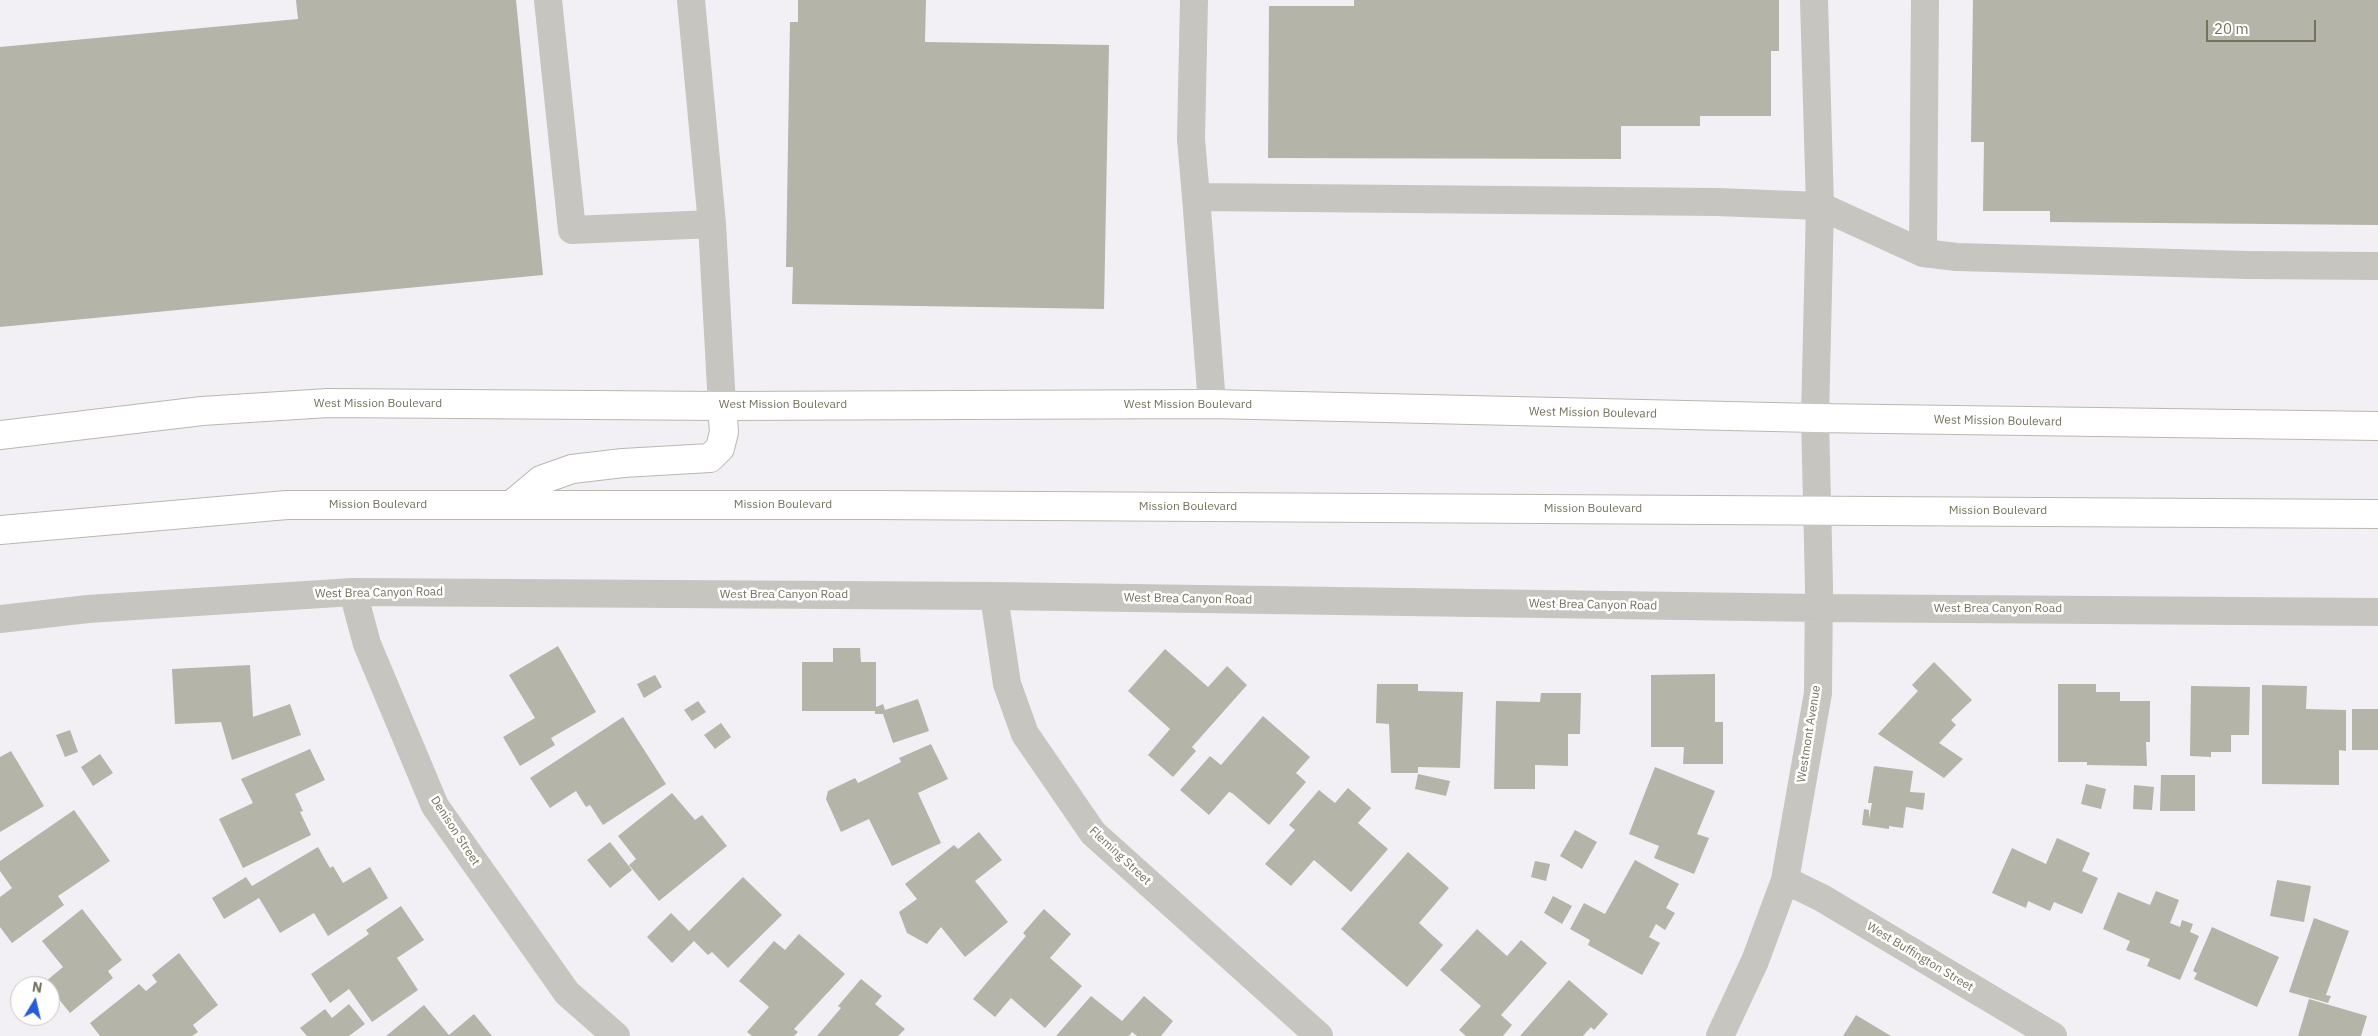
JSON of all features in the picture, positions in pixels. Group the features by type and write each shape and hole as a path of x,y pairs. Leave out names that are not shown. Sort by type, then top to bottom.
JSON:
{"main road":[{"name":"West Mission Boulevard","path":"0,435 202,411 328,403 722,406 1212,404 1815,418 2378,426"},
{"path":"511,505 541,480 572,469 623,463 710,458 720,448 722,440 722,406"},
{"name":"Mission Boulevard","path":"0,530 287,506 511,505 1818,510 2378,514"}],"street":[{"path":"548,0 572,230 712,224"},
{"path":"691,0 712,224 722,406"},
{"path":"1194,0 1191,139 1212,404"},
{"name":"Westmont Avenue","path":"1720,1036 1755,961 1785,880 1818,693 1818,510 1815,418 1820,206 1814,0"},
{"path":"1923,253 1925,0"},
{"path":"1196,197 1717,202 1820,206 1923,253 1956,257 2378,266"},
{"name":"West Brea Canyon Road","path":"0,618 98,608 353,592 994,596 1819,608 2378,612"},
{"name":"Denison Street","path":"353,592 367,644 435,806 567,993 616,1036"},
{"name":"Fleming Street","path":"994,596 1007,684 1025,734 1093,833 1319,1036"},
{"name":"West Buffington Street","path":"1785,880 1822,898 2053,1036"}],"building":[{"path":"296,0 516,0 543,275 0,327 0,47 298,19"},
{"path":"798,0 926,0 925,42 1109,45 1104,309 792,304 793,267 786,267 790,22 798,22"},
{"path":"1354,0 1779,0 1779,51 1771,51 1771,116 1700,116 1700,126 1621,126 1621,159 1268,158 1269,6 1354,6"},
{"path":"1973,0 2378,0 2378,225 2050,222 2050,211 1983,211 1984,142 1971,142"},
{"path":"558,646 596,712 551,738 555,745 520,766 503,737 535,718 509,675"},
{"path":"833,648 860,648 861,662 876,662 876,707 883,704 885,710 918,699 929,731 893,743 883,714 875,714 875,711 802,711 802,662 833,662"},
{"path":"1165,649 1208,687 1227,666 1247,685 1192,747 1196,751 1173,777 1148,755 1170,729 1128,691"},
{"path":"1934,662 1972,700 1951,720 1956,725 1939,743 1963,759 1944,778 1878,734 1918,691 1912,685"},
{"path":"250,665 253,717 290,704 301,735 232,760 221,722 175,724 172,669"},
{"path":"1715,674 1715,722 1723,722 1723,764 1683,764 1684,747 1651,747 1651,675"},
{"path":"655,675 662,687 644,698 637,684"},
{"path":"1377,684 1418,684 1418,691 1463,692 1460,768 1418,767 1418,773 1391,773 1389,724 1376,723"},
{"path":"2058,684 2096,684 2096,692 2120,692 2120,701 2150,701 2150,742 2146,742 2147,766 2087,765 2087,762 2058,762"},
{"path":"2262,685 2307,686 2306,709 2346,710 2346,751 2339,750 2339,785 2262,784"},
{"path":"2191,686 2250,687 2249,735 2231,735 2231,752 2211,752 2211,757 2190,756"},
{"path":"1541,693 1581,693 1580,734 1568,734 1568,766 1535,765 1535,789 1494,789 1496,701 1540,702"},
{"path":"698,701 706,712 692,721 684,710"},
{"path":"2352,709 2378,709 2378,750 2352,750"},
{"path":"1263,716 1310,757 1296,773 1306,782 1269,825 1229,792 1209,815 1180,790 1210,756 1221,765"},
{"path":"623,717 666,784 603,825 590,805 586,807 576,791 550,808 530,778"},
{"path":"721,723 731,737 715,749 704,735"},
{"path":"70,730 78,752 65,757 56,735"},
{"path":"931,744 948,779 918,793 941,843 892,866 869,819 841,832 826,799 828,791 855,778 858,783 901,762 899,758"},
{"path":"310,749 325,780 295,794 303,811 300,812 311,835 243,868 219,819 253,803 241,779"},
{"path":"11,751 44,806 0,832 0,757"},
{"path":"100,754 113,773 93,786 81,767"},
{"path":"1874,766 1913,771 1910,792 1925,793 1923,810 1906,807 1903,828 1889,826 1889,829 1862,825 1864,809 1869,810 1869,819 1872,803 1868,803"},
{"path":"1655,767 1715,791 1697,834 1709,838 1694,874 1654,858 1659,846 1629,834"},
{"path":"1418,774 1450,781 1446,796 1415,789"},
{"path":"2161,775 2195,775 2195,811 2160,811"},
{"path":"2086,784 2106,789 2101,809 2081,804"},
{"path":"2134,785 2154,787 2152,810 2133,809"},
{"path":"1348,788 1371,808 1358,823 1388,849 1351,892 1314,860 1291,886 1265,864 1295,830 1289,825 1319,790 1335,803"},
{"path":"672,793 695,820 702,815 727,846 659,901 629,865 636,859 618,836"},
{"path":"74,810 110,861 58,896 64,905 12,943 0,927 0,897 12,888 0,871 0,861"},
{"path":"1575,830 1597,842 1582,869 1560,856"},
{"path":"979,832 1002,860 975,881 1008,922 965,957 941,927 927,944 907,933 899,912 917,899 905,884 954,845 958,849"},
{"path":"2057,838 2090,853 2082,871 2098,878 2082,914 2054,902 2050,911 2028,901 2026,908 1992,893 2012,848 2046,864"},
{"path":"610,842 632,870 610,888 587,860"},
{"path":"318,847 330,868 333,866 343,883 370,867 388,898 328,936 314,913 280,933 259,898 224,919 212,898 246,877 252,886"},
{"path":"1408,852 1449,888 1419,923 1443,945 1407,987 1341,929"},
{"path":"1635,860 1679,884 1666,908 1675,913 1665,930 1656,924 1649,937 1660,943 1642,975 1588,945 1590,940 1570,929 1584,903 1605,914"},
{"path":"1535,861 1550,864 1546,881 1531,877"},
{"path":"743,877 782,915 728,968 712,952 708,955 694,941 672,963 647,937 671,913 689,931"},
{"path":"2277,880 2311,886 2304,922 2270,916"},
{"path":"2156,891 2179,900 2170,923 2180,927 2182,920 2193,924 2190,932 2199,936 2180,980 2147,966 2150,959 2126,950 2130,941 2103,929 2118,892 2150,905"},
{"path":"1553,896 1572,906 1562,924 1544,913"},
{"path":"401,906 424,940 397,958 418,990 372,1022 349,989 330,1003 311,974 369,934 366,930"},
{"path":"82,909 122,960 108,971 113,978 70,1013 60,1001 60,976 52,976 63,967 42,941"},
{"path":"1044,909 1071,934 1050,958 1082,986 1045,1028 1011,998 995,1017 973,999 1026,936 1023,933"},
{"path":"2314,918 2349,931 2326,995 2331,996 2328,1003 2289,992"},
{"path":"2212,927 2279,957 2257,1007 2194,979 2197,973 2193,971"},
{"path":"1477,929 1507,956 1521,940 1547,963 1501,1015 1512,1025 1503,1036 1466,1036 1459,1030 1481,1006 1440,970"},
{"path":"799,934 845,974 794,1029 798,1032 794,1036 752,1036 747,1032 769,1007 739,981 774,941 785,950"},
{"path":"179,953 218,1005 193,1025 198,1032 192,1036 100,1036 90,1023 139,984 146,991 157,982 152,975"},
{"path":"861,979 882,996 875,1004 905,1029 898,1036 817,1036 841,1008 838,1006"},
{"path":"1569,980 1608,1014 1594,1030 1591,1027 1583,1036 1520,1036"},
{"path":"1091,996 1122,1021 1144,996 1173,1021 1161,1036 1137,1036 1132,1032 1129,1036 1056,1036"},
{"path":"2309,999 2367,1016 2361,1036 2298,1036"},
{"path":"349,1004 365,1024 349,1036 307,1036 300,1028 325,1009 332,1018"},
{"path":"424,1005 449,1035 474,1014 492,1036 386,1036"},
{"path":"1856,1015 1891,1036 1843,1036"}]}
